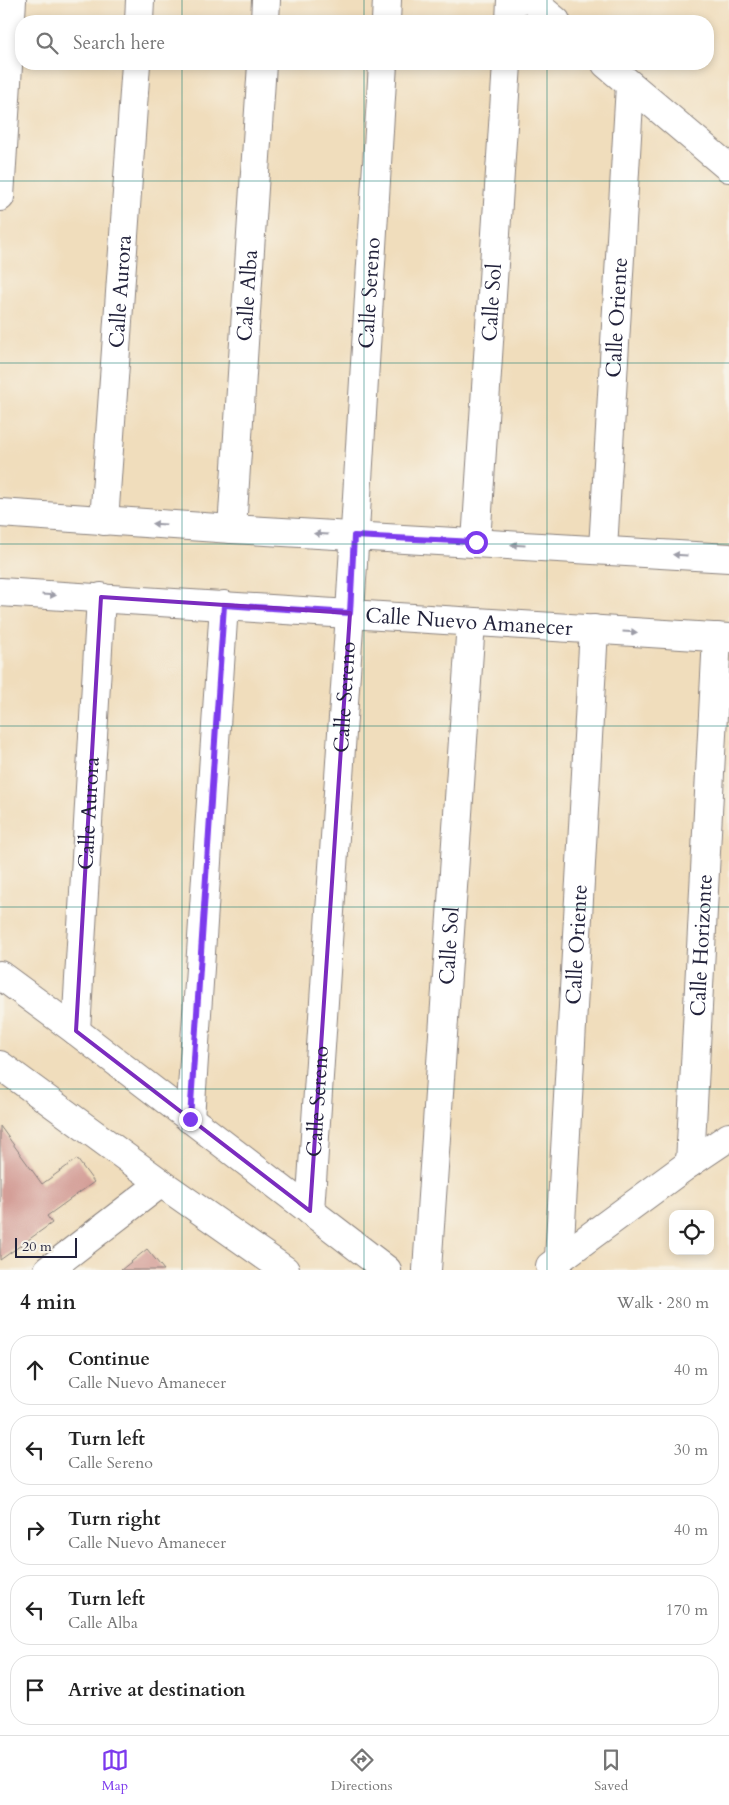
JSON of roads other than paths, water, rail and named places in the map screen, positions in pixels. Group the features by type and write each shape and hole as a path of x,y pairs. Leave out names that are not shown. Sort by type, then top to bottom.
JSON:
{"street":[{"path":"0,197 12,0"},
{"path":"139,15 140,0"},
{"path":"265,15 266,0"},
{"path":"387,15 388,0"},
{"path":"510,15 511,0"},
{"path":"531,0 549,15"},
{"name":"Calle Aurora","path":"104,521 136,70"},
{"name":"Calle Alba","path":"232,529 262,70"},
{"name":"Calle Sereno","path":"310,1211 384,70"},
{"name":"Calle Sol","path":"476,542 507,70"},
{"path":"613,70 729,168"},
{"name":"Calle Oriente","path":"603,549 630,85"},
{"path":"0,513 232,529 603,549 729,558 729,542"},
{"name":"Calle Nuevo Amanecer","path":"0,592 723,638"},
{"name":"Calle Aurora","path":"76,1031 101,598"},
{"path":"190,1119 224,605"},
{"name":"Calle Sol","path":"427,1270 471,622"},
{"name":"Calle Oriente","path":"552,1264 594,629"},
{"name":"Calle Horizonte","path":"690,1163 723,638"},
{"path":"0,974 388,1270"},
{"path":"0,1064 161,1183 285,1270"},
{"path":"552,1264 729,1136"},
{"path":"48,1270 161,1183"}]}
